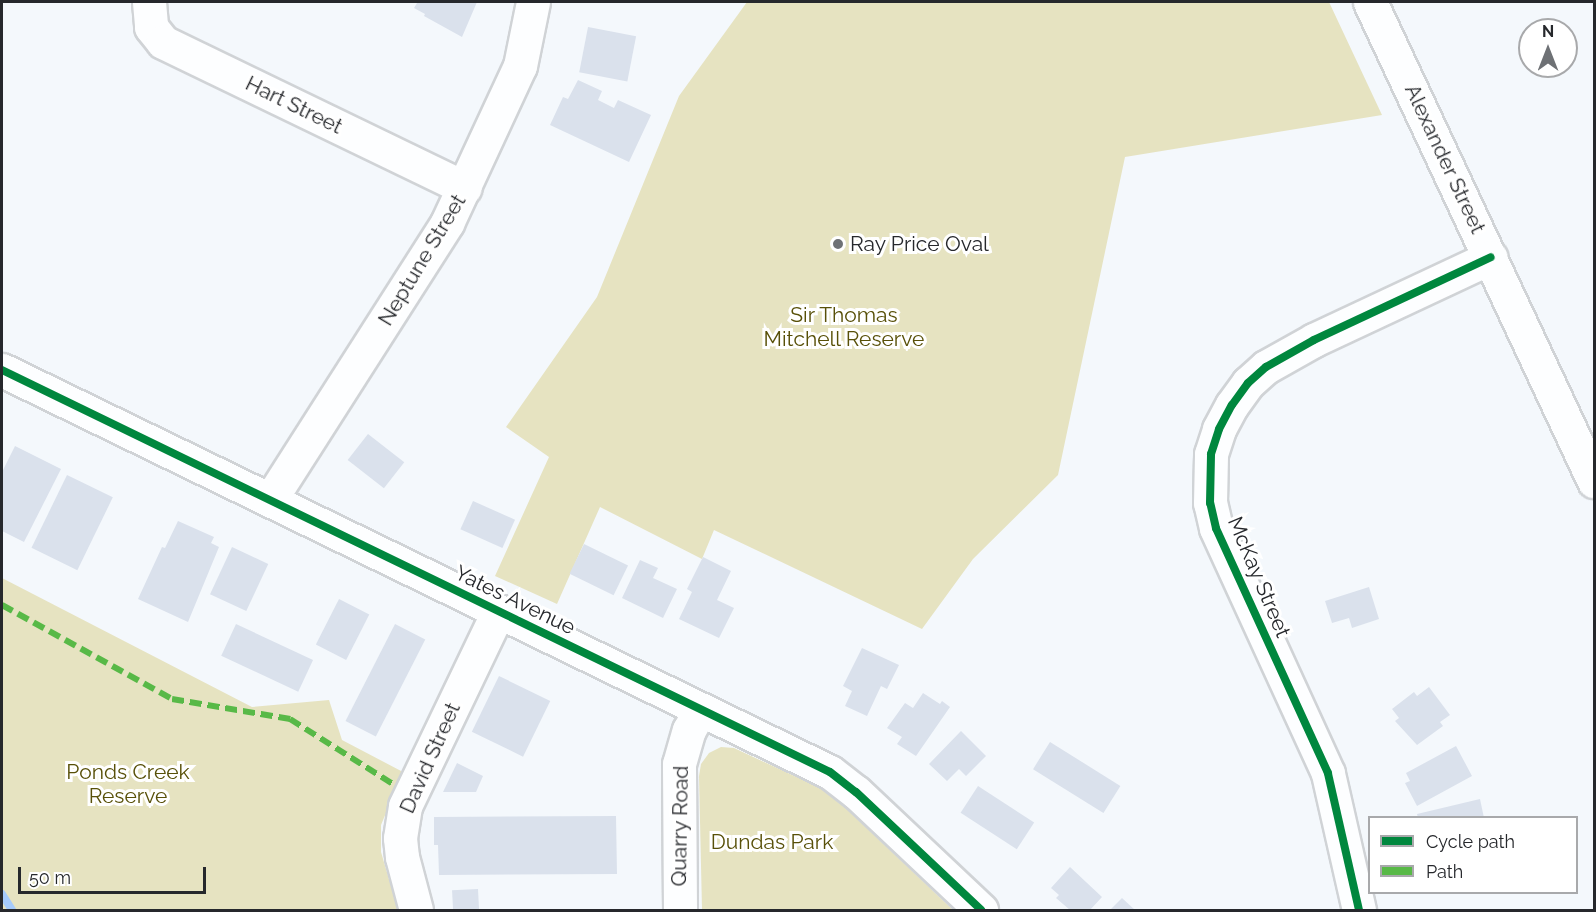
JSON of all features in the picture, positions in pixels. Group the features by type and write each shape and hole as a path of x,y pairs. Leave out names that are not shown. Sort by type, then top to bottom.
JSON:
{"street":[{"name":"Hart Street","path":"149,2 151,27 163,42 465,188"},
{"name":"Neptune Street","path":"270,500 447,223 520,66 532,2"},
{"name":"Alexander Street","path":"1370,2 1594,481"},
{"name":"McKay Street","path":"1359,910 1328,773 1216,528 1210,503 1211,454 1232,405 1248,383 1266,367 1314,340 1491,257"},
{"name":"Yates Avenue","path":"2,370 830,772 856,792 981,910"},
{"name":"David Street","path":"416,910 402,857 400,838 405,806 498,612"},
{"name":"Quarry Road","path":"680,910 679,764 689,730 700,710"}],"green space":[{"name":"Sir Thomas Mitchell Reserve","path":"747,2 1329,2 1382,115 1125,157 1058,475 973,559 922,629 714,530 702,559 600,507 557,604 495,576 549,457 506,427 597,297 679,96"},
{"name":"Ponds Creek Reserve","path":"2,578 252,707 329,700 342,740 403,772 381,825 381,852 398,910 2,910"},
{"name":"Dundas Park","path":"721,747 734,748 829,792 953,910 702,910 699,776 701,764 709,753"}],"building":[{"path":"413,2 477,2 462,37 424,16 425,14 414,8 417,3"},
{"path":"588,27 636,36 627,82 579,72"},
{"path":"578,80 602,91 598,100 614,108 618,100 651,115 629,162 550,125 563,97 568,99"},
{"path":"368,434 404,462 384,488 348,460"},
{"path":"15,446 61,469 24,542 2,531 2,472"},
{"path":"67,475 113,497 77,570 31,548"},
{"path":"473,501 515,520 502,548 460,529"},
{"path":"178,521 214,537 211,543 219,547 188,622 138,599 162,547 165,548"},
{"path":"584,544 628,565 614,595 570,574"},
{"path":"232,547 268,564 246,611 210,594"},
{"path":"703,557 731,571 717,600 734,608 719,638 679,619 692,592 687,589"},
{"path":"640,560 658,568 653,578 677,589 663,618 622,598"},
{"path":"1369,587 1379,619 1352,628 1349,618 1332,623 1325,601"},
{"path":"339,599 369,614 346,660 316,644"},
{"path":"236,624 313,660 298,692 221,656"},
{"path":"395,624 425,639 376,737 346,721"},
{"path":"862,648 899,665 887,689 881,686 867,716 845,706 852,691 843,686"},
{"path":"499,676 550,701 523,757 472,732"},
{"path":"1429,687 1450,715 1440,722 1443,726 1417,745 1395,721 1399,718 1392,709 1414,692 1417,696"},
{"path":"923,693 940,704 942,701 950,707 916,756 897,744 902,737 887,728 905,703 913,708"},
{"path":"961,731 986,756 966,776 959,769 947,781 929,764"},
{"path":"1050,742 1120,786 1103,813 1033,769"},
{"path":"1456,746 1472,776 1417,806 1405,783 1410,781 1406,773"},
{"path":"457,763 483,776 476,792 443,792"},
{"path":"978,786 1034,822 1017,849 961,813"},
{"path":"1480,799 1484,816 1418,816 1417,814"},
{"path":"616,816 617,874 439,875 438,845 434,845 434,817"},
{"path":"1070,867 1102,897 1090,910 1070,910 1056,898 1059,895 1051,888"},
{"path":"478,889 479,910 453,910 452,890"},
{"path":"1122,898 1135,910 1110,910"}],"waterway":[{"path":"2,894 12,910"}],"marked path":[{"path":"2,605 172,699 290,719 396,786"}],"cycle path":[{"path":"1359,910 1328,773 1216,528 1210,503 1211,454 1219,429 1232,405 1248,383 1266,367 1314,340 1491,257"},
{"path":"2,370 830,772 856,792 981,910"}],"place":[{"name":"Ray Price Oval","path":"838,244"}]}
